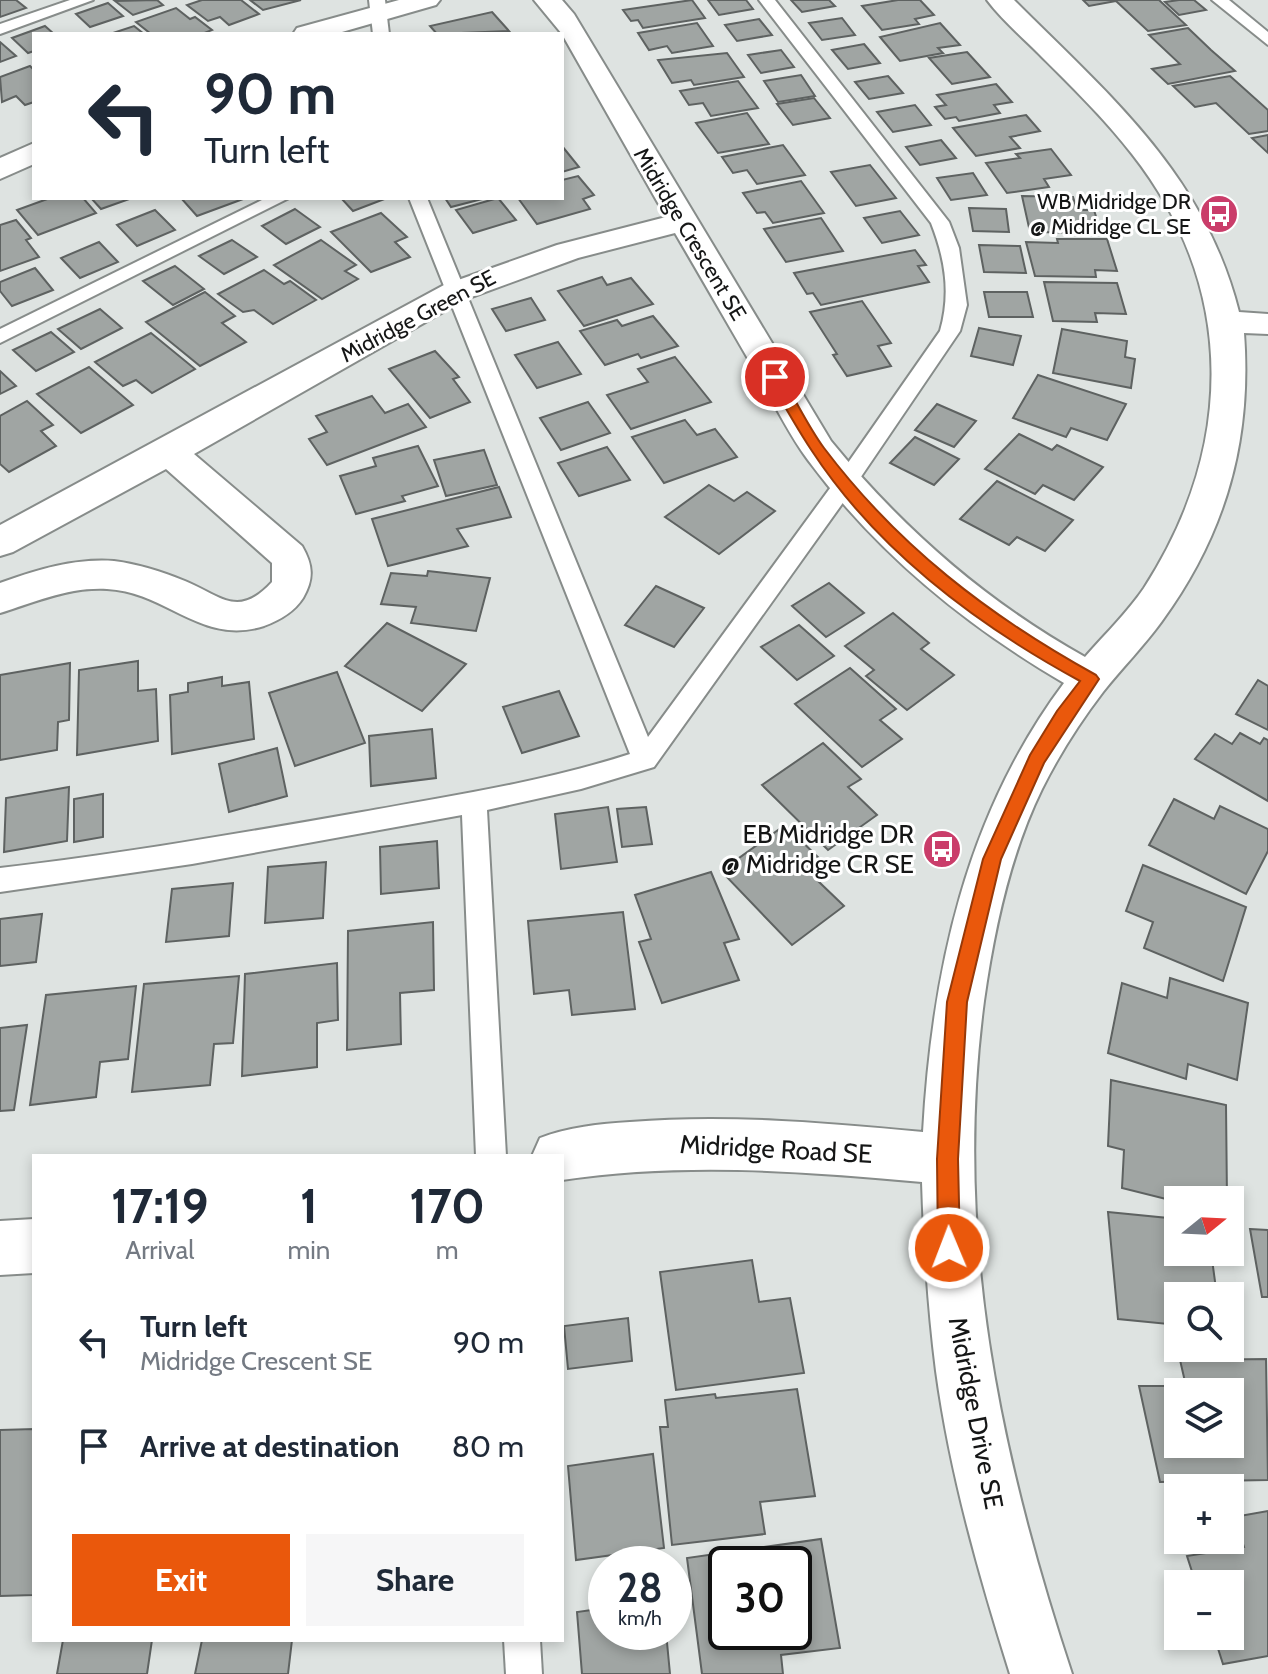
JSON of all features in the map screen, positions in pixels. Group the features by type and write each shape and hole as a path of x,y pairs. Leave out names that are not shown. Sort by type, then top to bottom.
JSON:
{"street":[{"path":"314,32 427,0"},
{"name":"Midridge Crescent SE","path":"547,0 561,14 818,449 844,485 884,529 980,612 1040,652 1090,679"},
{"name":"Midridge Drive SE","path":"1000,0 1156,165 1198,233 1217,280 1247,323 1220,466 1205,509 1158,598 1090,679 1037,760 992,859 957,1002 947,1159 949,1248 957,1330 985,1476 1041,1674"},
{"path":"0,170 32,153"},
{"name":"Midridge Green SE","path":"0,542 169,452 455,292 569,249 683,222"},
{"path":"0,599 47,581 108,575 145,582 177,594 216,615 245,616 275,604 293,580 294,567 289,556 169,452"},
{"name":"Midridge Road SE","path":"564,1155 598,1148 707,1141 947,1159"},
{"path":"0,1248 32,1246"}],"lane":[{"path":"0,29 85,0"},
{"path":"0,880 120,866 474,802 587,780 645,760 844,485 950,331 957,305 950,248 940,222 767,0"},
{"path":"1220,0 1268,40"},
{"path":"0,337 276,200"},
{"path":"419,200 645,760"},
{"path":"474,802 491,1154"},
{"path":"522,1642 524,1674"}],"building":[{"path":"0,0 16,0 26,8 0,17"},
{"path":"157,0 163,5 133,15 115,1"},
{"path":"202,0 241,0 259,14 229,25 220,17 208,21 187,5"},
{"path":"250,0 301,0 263,10"},
{"path":"692,0 705,18 643,28 638,20 631,21 623,10"},
{"path":"708,0 746,0 753,9 719,15"},
{"path":"791,0 829,0 835,6 802,12"},
{"path":"920,0 934,15 915,19 919,24 882,30 862,6"},
{"path":"1083,0 1159,0 1186,25 1148,31 1116,1 1089,6"},
{"path":"1194,0 1206,10 1179,15 1165,2"},
{"path":"108,3 123,16 90,27 76,14"},
{"path":"176,8 212,30 148,32 136,22"},
{"path":"492,12 509,31 435,32 430,26"},
{"path":"842,18 855,35 822,40 809,23"},
{"path":"759,19 772,35 737,41 725,25"},
{"path":"697,23 713,46 672,53 667,46 649,50 638,33"},
{"path":"940,23 960,45 938,48 943,53 900,61 880,37"},
{"path":"45,26 52,32 32,32 32,52 28,53 12,38"},
{"path":"134,26 142,32 116,32"},
{"path":"1188,28 1235,71 1168,84 1152,69 1180,64 1149,35"},
{"path":"0,42 16,56 0,62"},
{"path":"864,44 880,63 848,69 832,50"},
{"path":"781,50 794,67 761,73 748,55"},
{"path":"967,52 990,77 952,84 929,58"},
{"path":"727,53 744,77 694,85 691,80 672,83 658,60"},
{"path":"30,66 32,103 25,105 16,96 2,102 0,77"},
{"path":"801,75 815,96 778,102 764,81"},
{"path":"888,76 903,93 869,99 855,82"},
{"path":"1230,76 1268,110 1268,131 1249,134 1216,103 1195,107 1173,86"},
{"path":"738,81 758,108 711,116 703,103 689,105 680,91"},
{"path":"996,84 1012,102 994,105 1000,113 959,121 956,117 945,119 935,107 946,105 937,95"},
{"path":"814,98 830,118 793,125 777,104"},
{"path":"915,105 931,125 893,132 877,112"},
{"path":"747,113 769,144 718,153 696,123"},
{"path":"1026,115 1040,131 1010,137 1020,148 976,156 953,128"},
{"path":"1268,135 1268,153 1252,138"},
{"path":"941,140 956,158 920,165 906,147"},
{"path":"783,145 805,175 757,184 747,170 733,173 722,157"},
{"path":"564,148 579,167 564,171"},
{"path":"1051,149 1071,175 1044,179 1049,187 1007,193 986,163 1020,158 1016,154"},
{"path":"870,165 896,198 856,206 831,172"},
{"path":"973,173 987,195 951,200 937,178"},
{"path":"578,176 594,195 583,199 590,209 537,224 519,200 564,200 564,180"},
{"path":"801,181 824,213 773,223 765,212 757,213 743,193"},
{"path":"1022,196 1073,197 1077,210 1094,210 1101,233 1030,232"},
{"path":"44,200 85,200 96,213 38,235 17,210"},
{"path":"93,200 126,200 101,209"},
{"path":"183,200 240,200 197,216"},
{"path":"343,200 382,200 353,211"},
{"path":"446,200 478,200 451,207"},
{"path":"500,200 516,220 473,233 456,210"},
{"path":"969,208 1006,209 1009,232 973,231"},
{"path":"295,209 320,227 286,244 262,226"},
{"path":"155,210 175,230 137,246 117,225"},
{"path":"900,211 919,235 882,243 864,218"},
{"path":"381,213 407,237 395,242 410,257 371,272 331,232"},
{"path":"821,218 843,251 786,262 764,229"},
{"path":"16,220 31,238 26,240 39,257 0,271 0,225"},
{"path":"1057,239 1107,239 1117,271 1095,270 1096,277 1035,276 1026,242 1058,243"},
{"path":"232,240 257,257 224,274 199,256"},
{"path":"321,240 356,265 345,271 358,279 322,299 274,265"},
{"path":"99,242 118,262 80,278 61,258"},
{"path":"979,245 1020,246 1026,273 984,272"},
{"path":"915,250 926,265 918,266 929,282 821,305 813,293 807,294 794,273"},
{"path":"175,266 204,289 173,305 143,281"},
{"path":"35,268 53,290 12,306 0,291 0,282"},
{"path":"264,270 284,284 290,281 316,300 273,324 254,310 243,312 218,294"},
{"path":"602,277 607,285 631,278 653,304 584,326 558,291"},
{"path":"1044,282 1117,283 1126,314 1095,313 1097,322 1053,321"},
{"path":"205,292 235,316 222,323 246,342 200,366 146,322"},
{"path":"984,292 1027,292 1033,317 989,317"},
{"path":"531,298 545,320 506,331 492,309"},
{"path":"862,301 891,343 878,346 891,366 847,376 810,312"},
{"path":"100,309 122,328 81,349 58,329"},
{"path":"653,316 678,346 605,365 580,331 617,320 622,326"},
{"path":"979,328 1021,336 1013,365 971,356"},
{"path":"1062,329 1127,341 1125,357 1135,359 1131,388 1053,373"},
{"path":"51,332 74,352 36,371 13,350"},
{"path":"151,333 195,369 152,393 136,380 123,386 95,362"},
{"path":"558,342 581,374 537,388 515,355"},
{"path":"435,351 459,377 453,379 470,402 430,418 389,369"},
{"path":"675,357 711,402 631,429 607,395 648,382 638,369"},
{"path":"89,367 133,405 81,433 37,394"},
{"path":"0,371 16,386 0,394"},
{"path":"1038,375 1126,404 1107,440 1071,428 1066,437 1013,418"},
{"path":"372,396 385,413 408,404 426,427 327,465 309,439 327,432 316,416"},
{"path":"27,401 53,425 41,431 56,446 9,472 0,464 0,416"},
{"path":"588,402 610,433 561,450 540,418"},
{"path":"937,404 976,421 954,447 915,430"},
{"path":"685,420 697,435 715,429 737,457 664,483 632,437"},
{"path":"1019,434 1052,450 1057,445 1103,467 1074,500 1043,485 1035,494 985,469"},
{"path":"915,437 959,459 934,485 890,463"},
{"path":"418,446 438,486 402,496 405,501 356,514 340,476 376,466 373,458"},
{"path":"607,447 630,480 579,496 558,463"},
{"path":"484,450 497,485 446,496 434,460"},
{"path":"997,481 1073,520 1045,551 1017,537 1009,545 960,519"},
{"path":"709,485 734,501 747,492 775,511 719,554 665,517"},
{"path":"499,487 511,517 457,529 468,546 388,566 372,519"},
{"path":"428,571 490,578 476,631 411,623 416,607 381,604 391,573 427,576"},
{"path":"829,583 864,613 826,637 792,606"},
{"path":"656,586 704,608 674,647 625,625"},
{"path":"893,613 929,643 921,649 954,675 907,710 866,676 874,670 845,646"},
{"path":"387,623 466,664 422,711 345,666"},
{"path":"799,625 834,656 797,680 761,647"},
{"path":"138,661 138,691 156,689 158,741 77,755 79,670"},
{"path":"70,663 69,720 58,722 57,750 0,760 0,675"},
{"path":"850,668 896,709 880,720 902,739 862,767 795,704"},
{"path":"337,672 365,743 295,766 269,693"},
{"path":"222,677 222,686 249,682 254,739 172,754 170,695 188,692 188,683"},
{"path":"1258,680 1268,686 1268,730 1236,714"},
{"path":"559,691 579,736 522,753 503,707"},
{"path":"432,729 436,778 371,786 369,736"},
{"path":"1240,733 1260,744 1264,738 1268,740 1268,801 1195,759 1215,734 1232,744"},
{"path":"823,743 861,779 848,787 877,815 828,850 762,785"},
{"path":"277,748 287,796 229,812 219,764"},
{"path":"69,787 67,841 4,852 6,798"},
{"path":"103,794 103,837 74,842 74,799"},
{"path":"1174,799 1214,819 1220,806 1268,829 1268,851 1246,894 1149,845"},
{"path":"608,807 617,862 561,869 555,814"},
{"path":"646,807 652,844 622,847 617,809"},
{"path":"785,825 831,870 817,880 844,906 792,945 721,871"},
{"path":"437,841 439,888 381,894 380,847"},
{"path":"326,862 323,918 265,923 268,867"},
{"path":"1143,865 1246,907 1223,981 1144,948 1153,922 1126,911"},
{"path":"711,872 739,939 724,943 739,980 662,1003 639,942 651,939 635,895"},
{"path":"233,883 229,936 166,942 172,889"},
{"path":"623,912 635,1009 572,1015 569,990 534,994 528,921"},
{"path":"42,914 36,962 0,966 0,919"},
{"path":"433,922 434,990 400,993 401,1044 347,1050 348,931"},
{"path":"337,963 338,1020 317,1023 317,1067 242,1076 245,974"},
{"path":"239,976 233,1043 214,1044 210,1085 132,1092 144,984"},
{"path":"1170,978 1248,1003 1237,1080 1188,1064 1186,1079 1108,1053 1122,983 1167,998"},
{"path":"136,986 128,1059 100,1062 96,1097 30,1105 46,995"},
{"path":"27,1025 14,1110 0,1111 0,1028"},
{"path":"1111,1080 1226,1105 1227,1186 1164,1186 1164,1198 1122,1188 1124,1150 1108,1146"},
{"path":"1108,1212 1164,1218 1164,1266 1213,1266 1215,1282 1164,1282 1164,1324 1118,1319"},
{"path":"1250,1229 1268,1230 1268,1297 1262,1297"},
{"path":"752,1260 759,1302 790,1298 804,1373 676,1390 660,1272"},
{"path":"628,1318 632,1361 568,1369 564,1326"},
{"path":"1266,1359 1268,1480 1244,1480 1244,1474 1164,1474 1164,1482 1160,1482 1139,1386 1164,1386 1164,1458 1244,1458 1244,1378 1184,1378 1180,1362"},
{"path":"797,1389 815,1496 760,1502 765,1534 672,1545 660,1427 668,1427 665,1400"},
{"path":"32,1429 32,1595 0,1596 0,1430"},
{"path":"653,1454 664,1546 588,1546 588,1558 576,1560 568,1466"},
{"path":"1268,1511 1268,1656 1223,1664 1218,1650 1244,1650 1244,1570 1192,1570 1187,1556 1244,1554 1244,1515"},
{"path":"821,1539 840,1648 781,1655 783,1674 702,1674 692,1597 692,1557 708,1555 708,1650 812,1650 812,1546 772,1546"},
{"path":"588,1610 588,1650 668,1650 670,1674 582,1674 577,1612"},
{"path":"63,1642 152,1642 147,1674 57,1674"},
{"path":"202,1642 292,1642 288,1674 195,1674"}],"place":[{"name":"WB Midridge DR @ Midridge CL SE","path":"1219,214"},
{"name":"EB Midridge DR @ Midridge CR SE","path":"942,849"}],"route":[{"path":"775,377 818,449 844,485 884,529 980,612 1040,652 1090,679 1037,760 1013,806 992,859 957,1002 947,1159 949,1248"}]}
